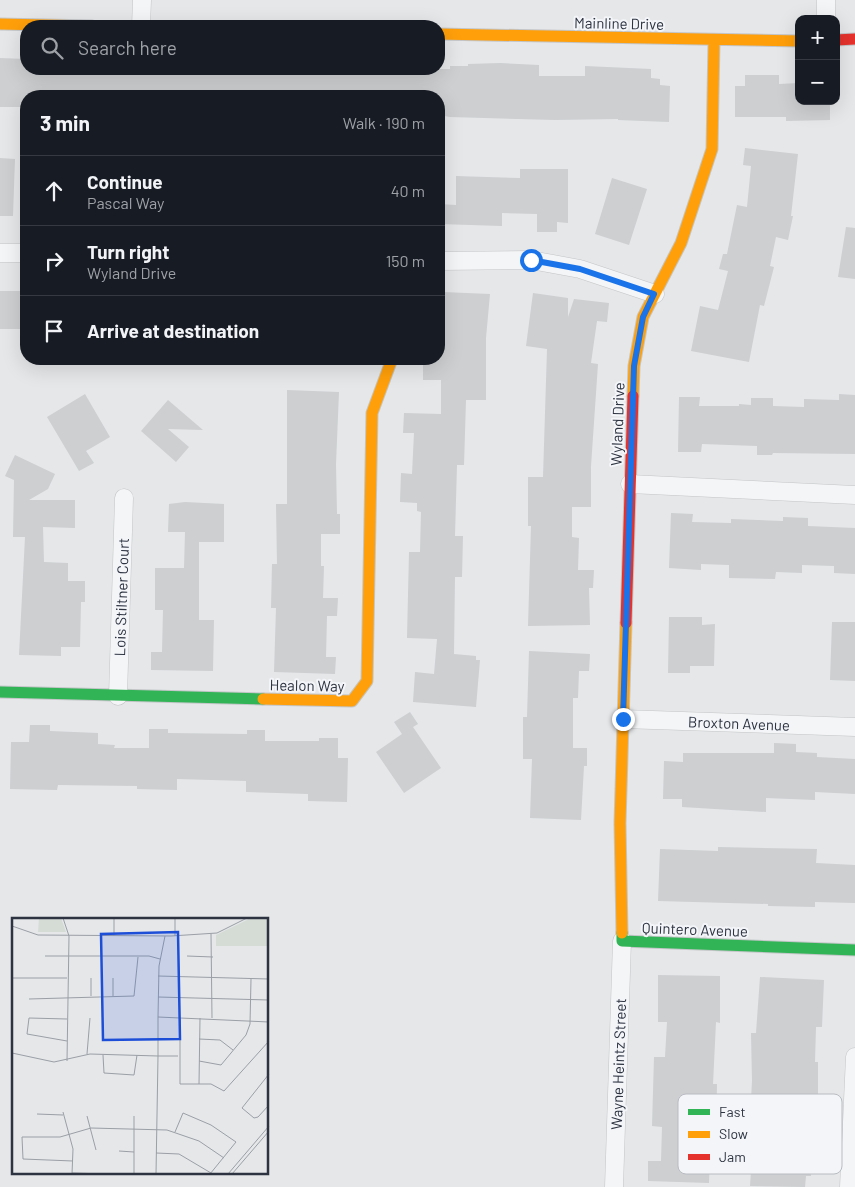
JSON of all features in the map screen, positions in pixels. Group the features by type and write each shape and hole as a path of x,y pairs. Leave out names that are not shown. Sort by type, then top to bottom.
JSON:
{"street":[{"path":"141,20 142,0"},
{"path":"826,0 826,15"},
{"path":"0,24 20,24"},
{"name":"Mainline Drive","path":"445,34 795,41"},
{"name":"Wyland Drive","path":"620,822 634,366 643,317 681,243 712,149 714,40"},
{"path":"840,40 855,40"},
{"path":"0,253 20,253"},
{"path":"445,261 531,260 580,269 654,294"},
{"name":"Healon Way","path":"0,692 352,700 367,682 372,413 390,365"},
{"path":"630,484 855,495"},
{"name":"Lois Stiltner Court","path":"118,696 124,498"},
{"name":"Broxton Avenue","path":"623,719 855,727"},
{"name":"Quintero Avenue","path":"620,822 622,941 855,950"},
{"name":"Wayne Heintz Street","path":"614,1187 622,941"},
{"path":"849,1187 855,1057"}],"building":[{"path":"0,58 20,59 20,75 445,75 445,69 450,69 450,66 500,63 539,65 539,76 585,76 585,66 651,69 651,78 660,79 660,85 670,86 669,122 618,119 555,120 450,117 445,116 445,90 20,90 20,107 0,107"},
{"path":"745,75 779,75 779,84 795,83 795,105 830,105 830,120 786,121 786,117 735,117 735,86 745,86"},
{"path":"745,148 798,154 791,216 793,216 788,240 776,237 770,266 774,267 764,306 760,305 749,362 691,351 700,306 718,310 728,271 719,269 723,254 727,254 737,205 747,207 751,166 743,165"},
{"path":"0,158 15,159 13,216 0,216"},
{"path":"520,169 568,169 568,223 557,222 557,232 537,232 537,214 502,213 502,226 445,224 445,204 456,205 456,176 520,178"},
{"path":"612,178 647,189 629,245 595,234"},
{"path":"846,227 855,228 855,279 838,277"},
{"path":"0,291 20,291 20,329 0,329"},
{"path":"445,292 490,294 486,338 486,400 466,400 464,465 457,465 455,536 463,536 462,577 455,577 454,654 476,656 476,660 480,660 476,707 413,702 415,672 434,674 437,639 407,638 409,552 420,552 421,512 417,511 417,503 400,502 401,473 412,474 414,433 403,433 404,413 441,414 441,380 423,380 423,365 445,365"},
{"path":"533,293 568,298 568,317 574,299 609,303 607,322 597,321 591,363 598,364 591,466 591,507 572,507 572,537 579,538 578,570 594,570 593,588 589,588 590,625 528,626 531,526 528,526 528,477 543,477 547,349 526,346"},
{"path":"287,390 339,392 336,464 337,514 340,514 340,534 321,534 321,566 324,566 323,598 338,598 337,616 327,616 326,657 336,657 335,674 274,672 276,608 271,608 272,564 277,564 276,504 287,504"},
{"path":"85,394 110,437 86,451 94,463 79,471 47,417"},
{"path":"839,394 855,395 855,454 773,453 772,455 757,455 757,446 702,444 701,452 678,452 679,397 700,397 699,406 751,405 751,398 773,398 773,406 804,407 804,399 839,400"},
{"path":"168,400 203,430 168,429 189,447 176,462 141,431"},
{"path":"15,455 55,474 48,489 29,500 75,500 75,528 43,527 44,562 68,563 68,581 85,581 85,602 81,602 80,647 61,647 61,656 19,655 25,537 13,537 14,480 5,476"},
{"path":"185,502 224,504 224,542 199,542 199,620 214,620 213,671 151,670 151,652 162,652 163,610 155,610 155,568 184,568 185,532 168,532 169,504"},
{"path":"671,513 693,514 692,522 731,523 731,519 783,521 783,517 808,518 808,526 855,528 855,574 834,573 834,566 802,565 802,573 776,572 775,579 729,578 729,565 701,564 701,570 669,568"},
{"path":"669,617 702,617 702,625 715,624 714,666 690,666 690,673 668,673"},
{"path":"832,622 855,622 855,681 830,680"},
{"path":"529,651 590,654 589,671 579,671 578,698 573,698 573,748 587,748 581,820 530,818 532,759 523,759 523,717 527,717"},
{"path":"410,712 418,724 413,727 441,768 404,793 376,752 402,734 394,722"},
{"path":"30,725 50,725 50,731 98,733 98,744 115,745 114,748 149,748 149,729 168,729 168,733 247,734 247,730 265,730 265,741 319,741 319,738 338,738 338,758 348,758 347,802 308,801 308,794 246,792 246,781 177,779 177,790 137,789 137,786 58,785 57,790 10,789 11,742 29,742"},
{"path":"774,743 796,744 796,752 817,753 817,757 855,759 855,794 815,792 815,800 766,798 766,812 682,807 682,799 663,799 664,761 683,762 683,753 774,753"},
{"path":"718,847 817,849 816,863 855,865 855,903 815,902 815,907 658,901 660,849 718,851"},
{"path":"658,975 720,976 720,1023 716,1022 713,1084 717,1084 717,1094 678,1094 678,1174 709,1174 709,1183 648,1181 648,1161 661,1161 662,1127 652,1126 654,1057 665,1057 667,1022 658,1022"},
{"path":"760,977 824,980 822,1027 816,1027 815,1062 818,1062 818,1094 751,1094 751,1033 756,1033"},
{"path":"751,1174 811,1174 811,1176 806,1176 805,1187 750,1186"}],"traffic: fast":[{"path":"0,692 263,699"},
{"path":"622,933 622,941 855,950"}],"traffic: slow":[{"path":"0,24 20,24"},
{"path":"445,34 795,41"},
{"path":"633,396 634,366 643,317 681,243 712,149 714,41"},
{"path":"263,699 352,701 367,681 372,413 390,365"},
{"path":"622,933 620,823 626,623"}],"traffic: jam":[{"path":"840,40 855,39"},
{"path":"626,623 633,396"}],"route":[{"path":"531,260 580,269 654,294 643,317 634,366 623,719"}]}
